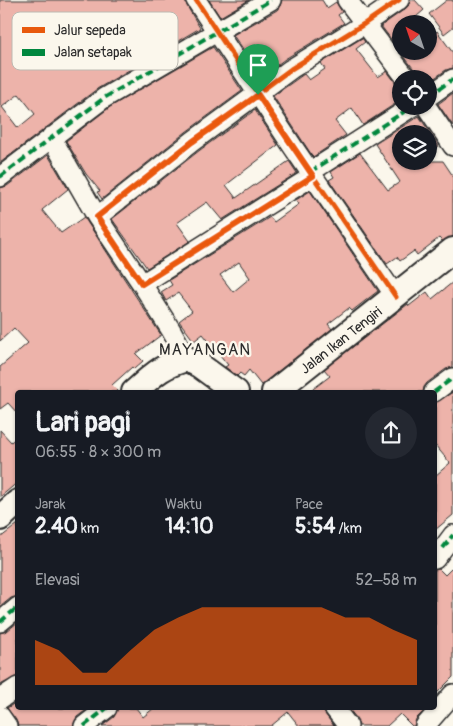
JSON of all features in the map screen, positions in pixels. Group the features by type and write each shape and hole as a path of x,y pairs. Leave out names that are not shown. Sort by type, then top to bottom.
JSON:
{"main road":[{"name":"Jalan Ikan Tengiri","path":"277,390 453,250"},
{"path":"136,390 168,364 187,359 199,365 233,390"},
{"path":"0,518 15,505"}],"street":[{"path":"196,0 311,174 396,297"},
{"path":"178,55 271,0"},
{"path":"348,0 400,70"},
{"path":"97,217 192,142 291,69 399,0"},
{"path":"0,176 104,98 152,70"},
{"path":"437,90 453,79"},
{"path":"142,284 400,115"},
{"path":"432,115 453,146"},
{"path":"51,137 97,217 142,284 187,359"},
{"path":"437,390 453,378"},
{"path":"0,622 15,610"},
{"path":"0,700 15,689"},
{"path":"425,726 453,694"},
{"path":"84,726 104,710"},
{"path":"336,710 348,726"},
{"path":"0,716 7,726"}],"building":[{"path":"0,0 185,0 200,28 178,41 178,12 12,12 12,70 129,70 97,89 0,163","holes":["19,94 35,114 18,128 2,107"]},
{"path":"209,0 249,0 220,17"},
{"path":"282,0 322,0 327,8 336,2 342,12 338,15 344,23 285,59 261,77 233,35 277,10"},
{"path":"410,0 415,0 424,10 418,15 397,15 405,9 409,5"},
{"path":"447,0 453,0 453,27 444,34 438,26 438,15 429,14"},
{"path":"392,18 392,40 381,26"},
{"path":"438,32 453,53 453,68 437,76 437,70 414,70 407,60 438,60"},
{"path":"362,38 365,42 356,49 378,77 387,71 392,78 392,106 363,125 352,108 335,121 346,135 313,157 273,96 304,74 309,80 325,69 321,63"},
{"path":"213,47 242,91 186,132 102,199 97,192 100,191 86,174 66,141 110,107 174,70 178,70 178,67"},
{"path":"453,93 453,126 438,104"},
{"path":"255,110 278,145 226,185 236,198 289,161 297,173 222,220 207,202 177,223 190,241 147,268 112,219 200,150"},
{"path":"419,116 425,125 405,125"},
{"path":"392,133 392,170 375,144"},
{"path":"360,153 388,190 400,182 392,170 437,170 437,161 443,161 453,176 453,237 442,241 439,238 417,255 414,251 400,261 397,257 387,264 329,180 334,177 331,172"},
{"path":"48,155 68,189 42,210 61,233 84,217 161,335 136,354 143,361 134,369 132,367 112,385 117,390 15,390 15,411 8,403 0,409 0,367 28,343 14,328 0,341 0,188 7,186"},
{"path":"310,191 378,291 352,311 349,308 328,324 332,329 261,385 249,370 244,376 240,373 237,376 225,367 228,365 203,334 194,341 179,321 192,311 178,293 166,301 161,292 172,285 169,280 270,217 274,222 299,204 296,200","holes":["239,262 250,278 233,292 220,275"]},
{"path":"453,282 453,367 446,369 427,383 423,390 312,390 330,376 324,369 408,304 409,306 427,292 432,299"},
{"path":"453,392 453,515 437,528 437,474 450,463 437,447 437,402"},
{"path":"0,430 11,442 15,439 15,484 0,497"},
{"path":"15,526 15,597 0,607 0,538"},
{"path":"453,567 453,677 437,693 437,570 439,569 445,575"},
{"path":"15,624 15,678 0,685 0,633 7,631"},
{"path":"15,703 15,710 86,710 77,717 73,726 18,726 7,708"},
{"path":"117,710 138,710 143,717 152,710 324,710 334,726 299,726 288,712 271,726 102,726 114,717"},
{"path":"350,710 424,711 416,719 414,726 400,714 387,726 359,726 357,719"}],"marked path":[{"path":"178,55 271,0"},
{"path":"0,177 104,98 152,70"},
{"path":"437,90 453,79"},
{"path":"310,172 399,115"},
{"path":"142,284 313,176"},
{"path":"437,390 453,378"},
{"path":"443,548 453,535"},
{"path":"0,622 15,610"},
{"path":"84,726 104,710"}],"cycle path":[{"path":"196,0 293,147 396,297"},
{"path":"97,217 193,141 291,69 399,0"}],"district":[{"name":"MAYANGAN","path":"205,349"}],"route":[{"path":"258,95 313,176 142,284 97,217 192,142 258,95"}]}
